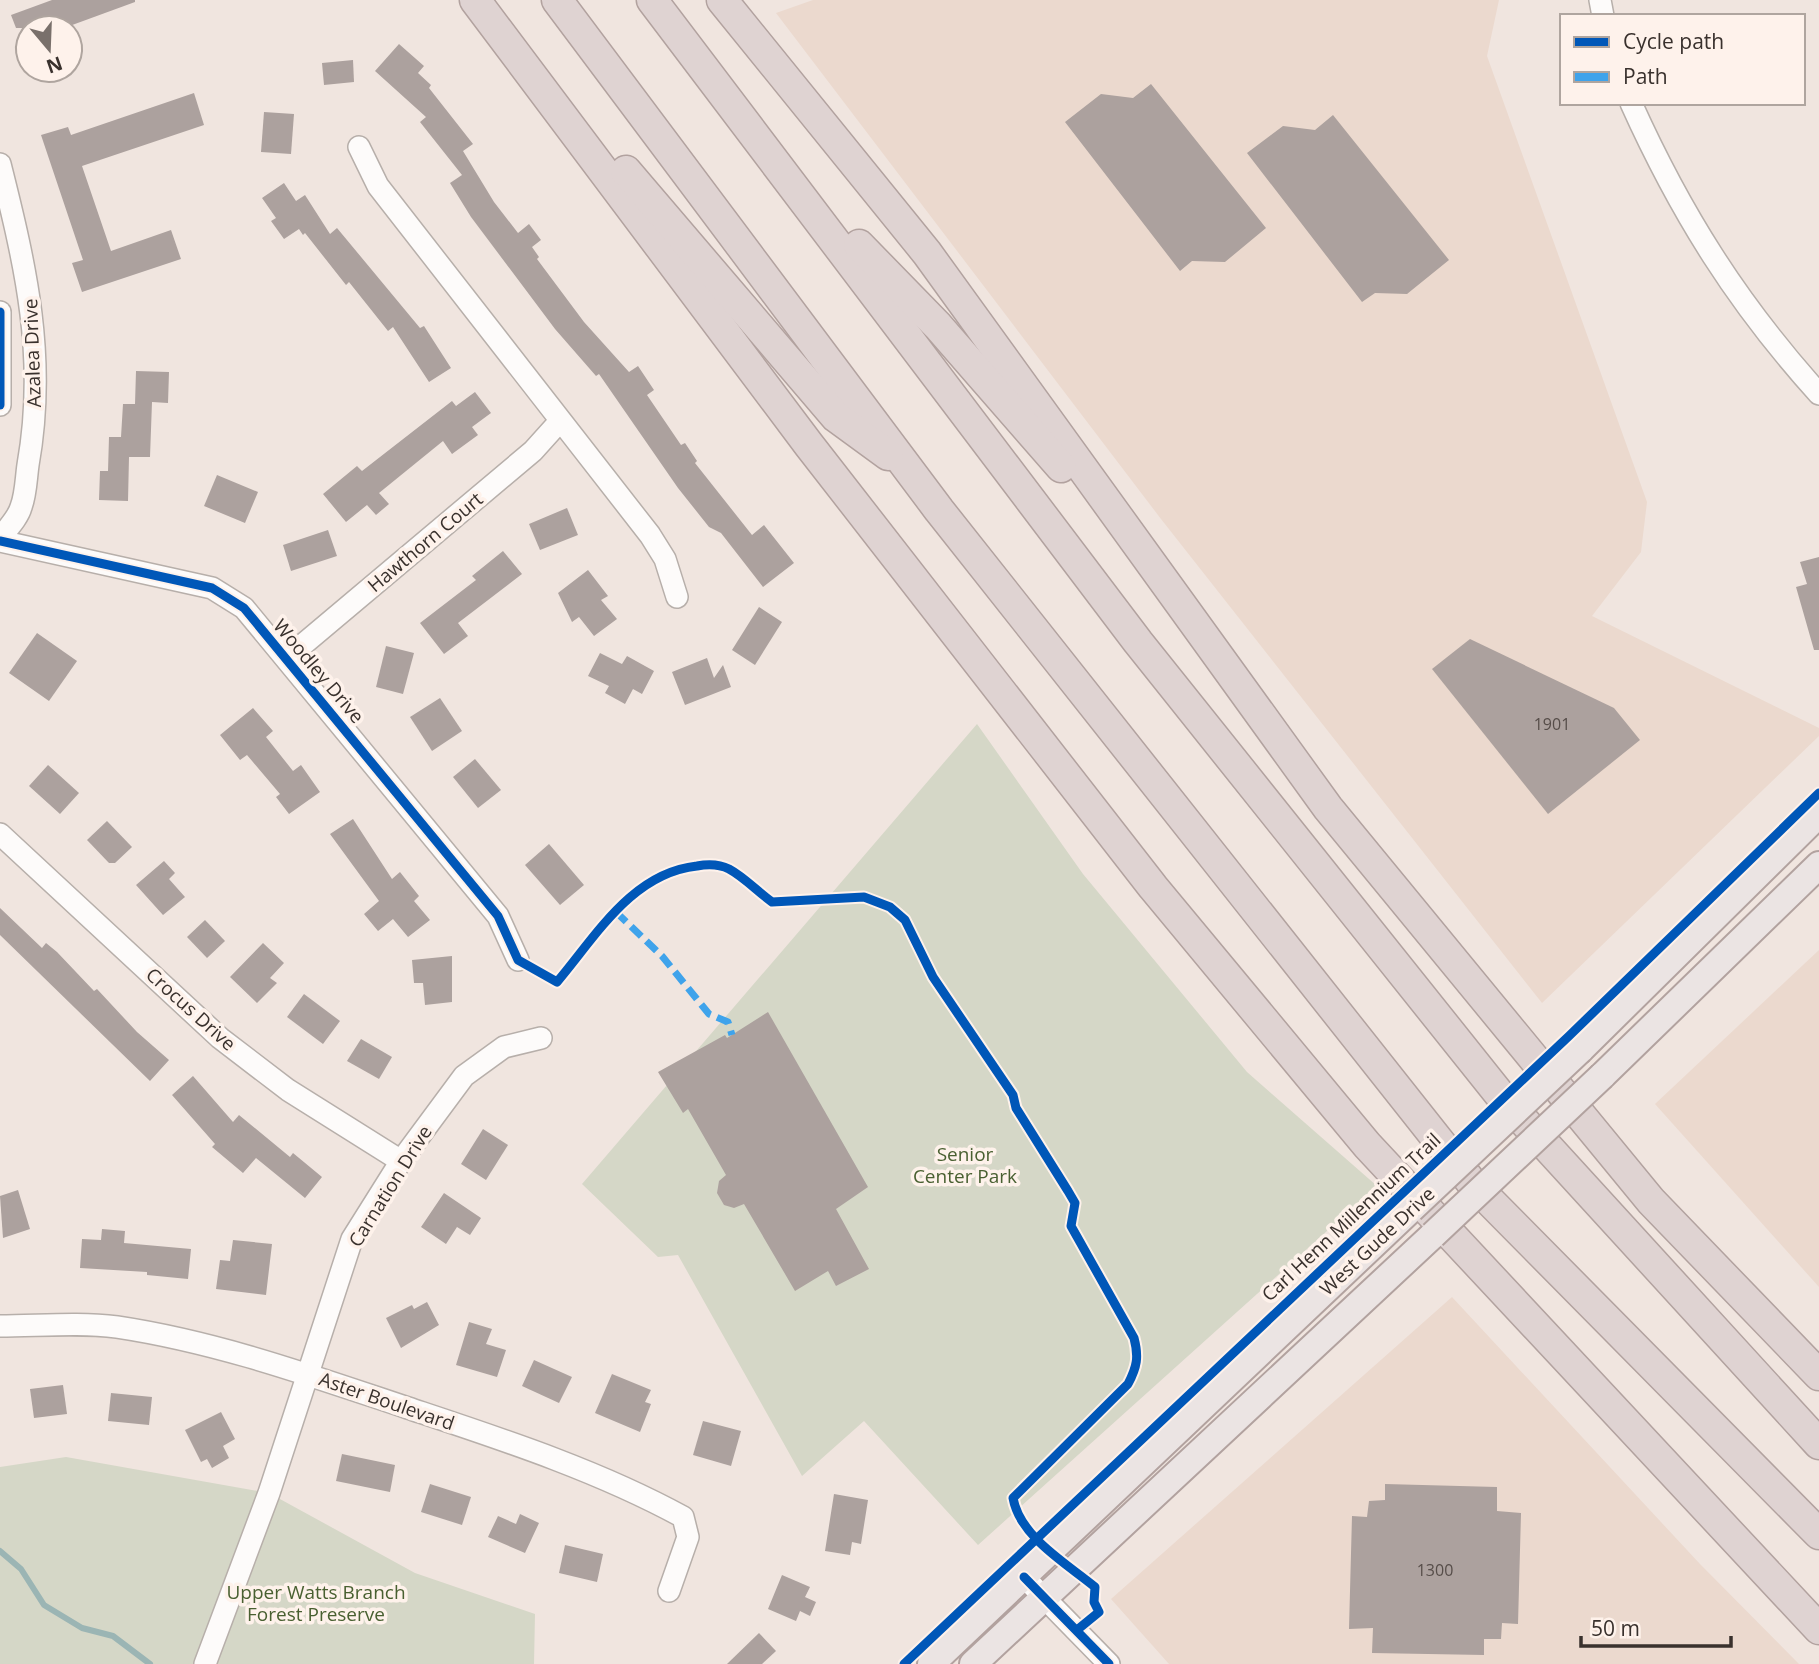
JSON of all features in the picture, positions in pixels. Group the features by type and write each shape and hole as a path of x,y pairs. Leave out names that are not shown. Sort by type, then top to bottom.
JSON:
{"highway":[{"path":"475,0 809,445 1162,898 1367,1145 1819,1629"},
{"path":"481,0 836,417 911,471"},
{"path":"557,0 911,471 1472,1183 1819,1534"},
{"path":"652,0 1138,642 1500,1095 1819,1444"},
{"path":"722,0 928,253 1328,808 1651,1201 1819,1375"},
{"path":"767,150 938,326 1177,598"}],"main road":[{"name":"West Gude Drive","path":"931,1664 1580,1050 1819,814"},
{"name":"West Gude Drive","path":"973,1664 1602,1076 1819,865"}],"street":[{"path":"1632,105 1697,235 1758,323 1819,394"},
{"path":"359,147 378,186 650,535 665,559 677,597"},
{"name":"Azalea Drive","path":"0,164 26,274 34,319 35,358 34,432 21,509 0,540"},
{"name":"Azalea Drive","path":"0,312 0,405"},
{"name":"Hawthorn Court","path":"287,659 533,451 560,421"},
{"name":"Woodley Drive","path":"0,540 212,588 244,608 498,916 518,961"},
{"name":"Crocus Drive","path":"0,834 220,1038 288,1090 401,1161"},
{"name":"Carnation Drive","path":"205,1664 269,1493 352,1239 401,1161 464,1076 504,1047 541,1038"},
{"name":"Aster Boulevard","path":"0,1326 113,1326 194,1340 306,1374 494,1437 637,1492 683,1517 688,1537 669,1591"},
{"path":"1024,1577 1047,1597 1110,1664"}],"shaded area":[{"path":"813,0 1499,0 1487,56 1647,502 1641,552 1592,616 1819,728 1819,736 1542,1003 1161,519 776,13"},
{"path":"1819,950 1819,1287 1655,1104"},
{"path":"1452,1297 1700,1564 1799,1664 1169,1664 1111,1599"}],"green space":[{"name":"Senior Center Park","path":"977,724 1083,874 1247,1072 1377,1186 978,1545 864,1421 802,1476 678,1255 658,1257 582,1184"},
{"name":"Upper Watts Branch Forest Preserve","path":"66,1457 269,1493 415,1573 535,1614 534,1664 0,1664 0,1467"}],"building":[{"path":"52,0 135,0 84,21 84,14 14,14 14,23 11,15"},
{"path":"399,44 424,66 418,73 431,85 429,88 473,144 463,151 494,202 518,233 529,224 541,240 532,247 539,257 537,259 584,322 629,372 638,366 654,390 647,395 681,445 685,443 697,461 695,463 752,535 764,525 794,563 763,587 721,533 709,527 678,488 599,374 596,376 555,329 471,217 450,183 462,175 420,122 426,117 375,71"},
{"path":"353,60 354,82 324,85 322,63"},
{"path":"1151,84 1266,228 1225,262 1192,261 1180,271 1065,122 1101,94 1133,98"},
{"path":"194,93 204,125 82,166 111,251 171,230 181,259 82,292 72,263 83,260 41,135 68,127 71,135"},
{"path":"264,112 294,114 291,154 261,152"},
{"path":"1333,115 1449,260 1407,294 1375,293 1362,302 1247,153 1283,126 1315,130"},
{"path":"284,183 296,201 305,195 330,234 337,228 420,328 424,326 451,368 429,382 393,327 388,331 349,282 346,285 305,233 303,235 299,229 284,239 271,221 276,218 262,198"},
{"path":"136,371 169,372 168,403 152,402 150,457 129,457 128,501 99,500 100,471 108,471 109,437 121,437 123,404 135,404"},
{"path":"475,392 491,413 472,427 478,435 452,454 443,441 379,493 389,504 376,515 367,505 346,522 323,494 357,466 362,471 452,401 456,406"},
{"path":"217,475 258,492 245,523 204,506"},
{"path":"567,508 578,535 540,550 529,524"},
{"path":"328,530 337,556 291,571 283,545"},
{"path":"503,551 522,574 458,623 468,636 444,654 420,623 476,580 472,576"},
{"path":"1819,557 1819,650 1814,650 1796,587 1807,584 1800,562"},
{"path":"588,570 608,596 601,600 617,619 594,636 579,617 572,622 558,593"},
{"path":"759,607 782,622 755,665 732,650"},
{"path":"37,633 77,661 49,701 9,673"},
{"path":"1470,639 1614,708 1640,740 1548,814 1432,669"},
{"path":"386,646 414,653 403,694 376,687"},
{"path":"600,653 622,664 627,656 654,671 642,694 633,689 625,704 605,693 609,686 588,676"},
{"path":"707,658 714,678 723,665 731,687 685,705 672,672"},
{"path":"440,698 462,731 432,751 410,717"},
{"path":"253,708 273,731 266,737 293,771 301,765 320,792 289,814 276,797 280,794 247,755 240,760 220,735"},
{"path":"475,759 501,790 478,808 453,777"},
{"path":"48,765 79,793 60,814 29,786"},
{"path":"353,819 392,879 400,872 419,896 414,901 430,920 408,937 393,919 378,931 364,914 379,901 330,834"},
{"path":"107,821 132,847 115,863 109,863 87,840"},
{"path":"549,844 584,885 560,905 525,865"},
{"path":"164,861 175,873 169,879 185,897 163,915 136,885"},
{"path":"0,908 42,948 46,943 57,952 94,991 97,989 137,1032 169,1060 150,1081 0,935"},
{"path":"205,920 225,941 207,958 187,937"},
{"path":"263,943 284,963 270,978 277,983 257,1003 230,977"},
{"path":"452,956 452,1002 425,1005 423,983 414,983 412,960"},
{"path":"304,994 340,1021 323,1044 287,1017"},
{"path":"768,1012 868,1187 836,1209 869,1269 836,1286 828,1271 795,1291 744,1204 734,1208 724,1205 717,1193 719,1181 726,1175 688,1109 683,1113 658,1072 725,1035 727,1038"},
{"path":"361,1039 392,1057 379,1079 347,1061"},
{"path":"193,1076 233,1122 239,1115 290,1157 293,1153 322,1177 305,1198 256,1158 243,1173 212,1147 215,1144 172,1095"},
{"path":"483,1129 508,1145 486,1180 461,1164"},
{"path":"18,1190 30,1229 3,1238 0,1196"},
{"path":"444,1193 481,1218 470,1235 457,1227 446,1244 421,1227"},
{"path":"102,1229 125,1231 124,1243 191,1249 188,1279 147,1275 147,1272 80,1268 82,1239 101,1240"},
{"path":"233,1240 272,1244 266,1295 216,1289 220,1260 230,1261"},
{"path":"427,1302 439,1325 401,1348 386,1318 412,1305 414,1309"},
{"path":"469,1322 492,1329 486,1344 506,1350 497,1377 456,1365"},
{"path":"534,1360 572,1377 559,1403 522,1386"},
{"path":"612,1374 651,1390 645,1402 651,1404 640,1432 595,1413"},
{"path":"63,1385 67,1414 34,1418 30,1389"},
{"path":"111,1393 152,1397 149,1425 108,1421"},
{"path":"221,1412 235,1439 223,1446 229,1458 212,1468 207,1459 201,1462 185,1430"},
{"path":"703,1421 741,1431 731,1466 693,1455"},
{"path":"342,1454 395,1465 390,1492 336,1481"},
{"path":"430,1484 471,1497 462,1525 421,1512"},
{"path":"1385,1484 1497,1487 1497,1511 1521,1513 1518,1624 1502,1623 1501,1639 1484,1639 1484,1655 1372,1653 1373,1628 1349,1629 1352,1516 1367,1517 1369,1501 1385,1500"},
{"path":"834,1494 868,1500 861,1544 852,1542 850,1555 825,1551"},
{"path":"520,1514 539,1523 525,1553 488,1537 498,1516 516,1524"},
{"path":"565,1545 603,1554 597,1582 559,1573"},
{"path":"782,1575 810,1587 805,1597 816,1602 810,1616 800,1611 796,1621 768,1609"},
{"path":"759,1633 776,1651 762,1664 727,1664"}],"waterway":[{"path":"0,1551 21,1569 44,1605 82,1628 113,1636 150,1664"}],"marked path":[{"path":"616,912 662,956 709,1014 728,1022 732,1035"}],"cycle path":[{"path":"0,312 0,405"},
{"path":"0,541 212,588 244,608 498,916 518,960 557,982 601,927 634,894 674,871 697,866 713,865 729,869 772,902 864,897 890,907 905,920 933,977 1013,1095 1016,1108 1075,1203 1071,1226 1134,1338 1136,1362 1128,1384 1013,1498 1017,1512 1034,1537 1095,1587 1094,1602 1099,1612 1077,1630"},
{"name":"Carl Henn Millennium Trail","path":"904,1664 1569,1036 1819,793"},
{"path":"1024,1577 1109,1664"}]}
